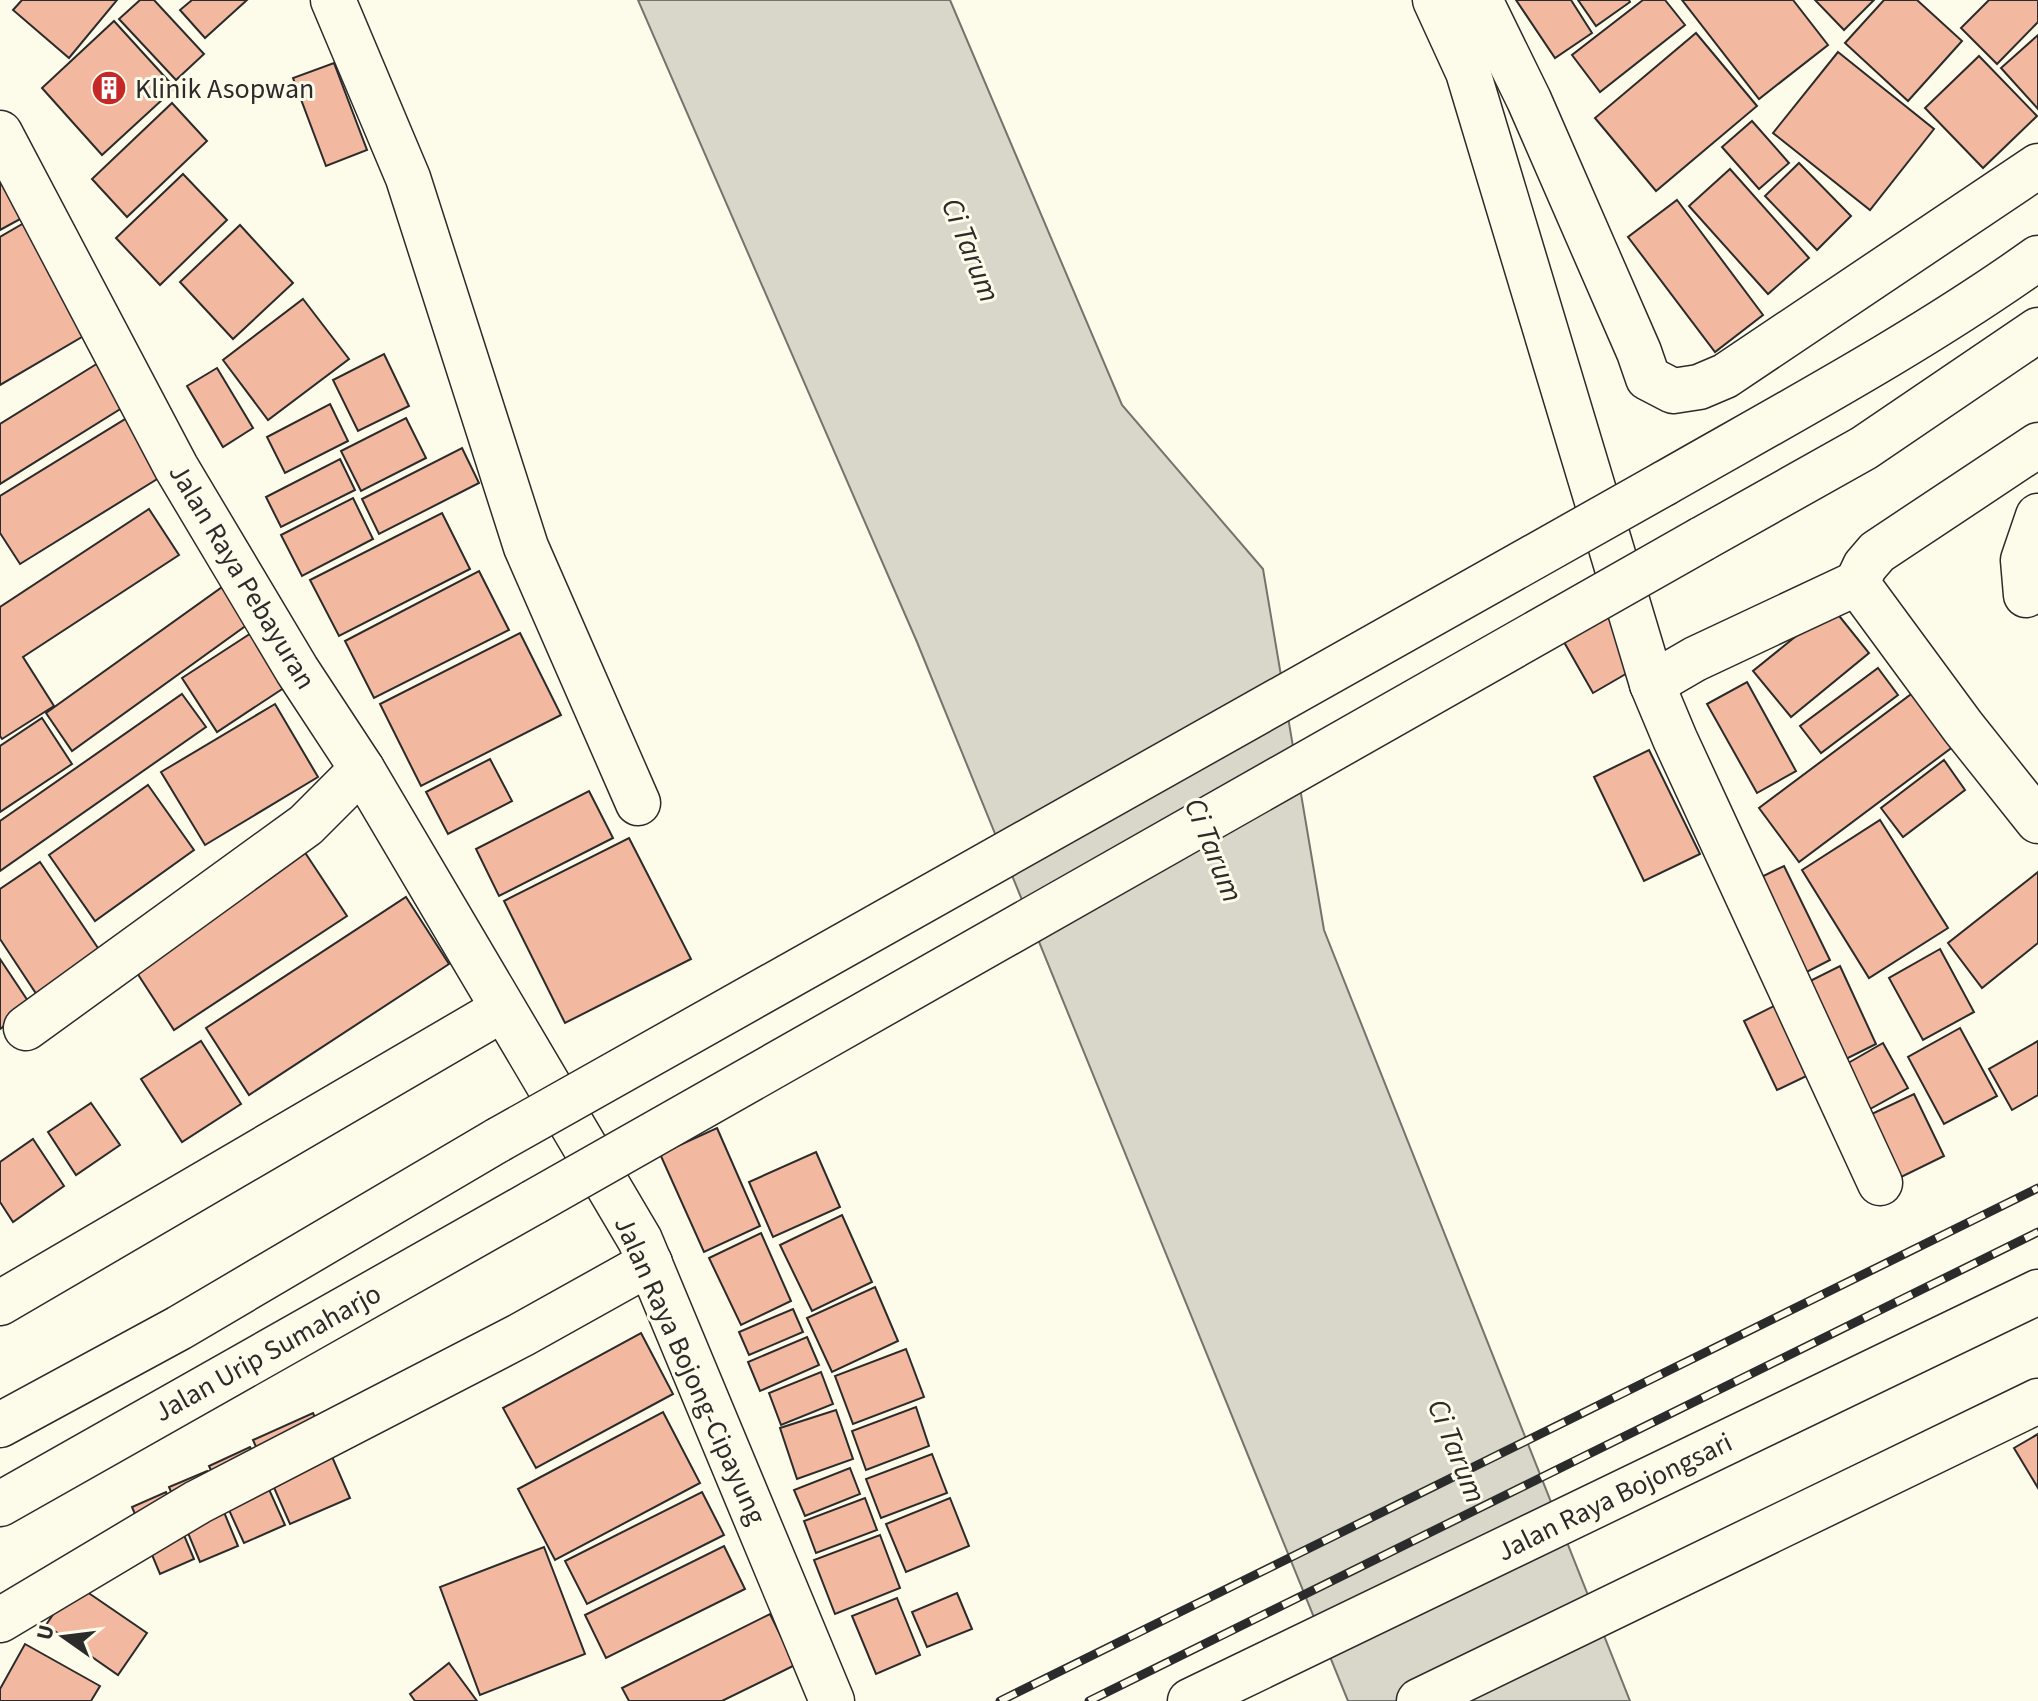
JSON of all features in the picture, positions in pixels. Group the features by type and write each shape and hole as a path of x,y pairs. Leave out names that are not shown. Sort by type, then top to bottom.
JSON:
{"main road":[{"path":"333,0 408,178 526,547 638,803"},
{"path":"1435,0 1468,72 1652,684 1880,1183"},
{"path":"1480,0 1529,100 1648,378 1673,391 1699,387 1725,376 2038,166"},
{"name":"Jalan Raya Pebayuran","path":"0,133 176,467 297,670 362,769 503,1009"},
{"path":"0,1425 179,1328 498,1140 1665,483 1871,365 2038,258"},
{"name":"Jalan Urip Sumaharjo","path":"0,1504 1864,448 2038,330"},
{"path":"1652,684 1695,659 1857,583 1865,566 1877,552 2038,445"},
{"path":"2026,595 2023,560 2038,516"},
{"path":"1857,583 1963,727 2038,821"},
{"path":"26,1028 306,825 362,769"},
{"path":"0,1303 503,1009"},
{"name":"Jalan Raya Bojong-Cipayung","path":"503,1009 640,1240 832,1701"},
{"path":"0,1620 198,1502 521,1335 650,1263"},
{"name":"Jalan Raya Bojongsari","path":"1190,1701 2038,1292"},
{"path":"1419,1701 2030,1405"}],"water":[{"name":"Ci Tarum","path":"638,0 950,0 1122,405 1263,569 1324,930 1630,1701 1348,1701 917,642"}],"building":[{"path":"22,0 117,0 69,58 13,10"},
{"path":"140,0 154,0 204,54 176,80 119,19"},
{"path":"192,0 247,0 205,38 180,10"},
{"path":"1516,0 1571,0 1592,33 1555,58"},
{"path":"1578,0 1629,0 1630,2 1596,26"},
{"path":"1643,0 1665,0 1685,25 1600,92 1572,55"},
{"path":"1682,0 1793,0 1828,45 1759,99"},
{"path":"1815,0 1874,0 1844,30"},
{"path":"1884,0 1917,0 1962,41 1908,101 1845,43"},
{"path":"1989,0 2038,0 2038,22 1997,64 1961,28"},
{"name":"Klinik Asopwan","path":"114,21 175,88 102,155 42,88"},
{"path":"1696,33 1757,106 1656,191 1595,118"},
{"path":"2038,35 2038,109 2001,68"},
{"path":"1838,52 1934,129 1870,210 1773,133"},
{"path":"1979,56 2037,116 1983,168 1925,108"},
{"path":"334,63 367,150 326,166 293,78"},
{"path":"172,103 207,141 127,217 92,179"},
{"path":"1752,121 1789,163 1759,189 1722,147"},
{"path":"0,159 35,211 0,230"},
{"path":"1799,163 1851,216 1817,250 1765,196"},
{"path":"1730,169 1809,258 1768,294 1689,206"},
{"path":"183,174 227,220 160,285 116,238"},
{"path":"1677,200 1763,315 1715,352 1628,237"},
{"path":"36,216 99,327 0,385 0,237"},
{"path":"240,225 293,283 233,339 180,282"},
{"path":"303,299 349,359 268,420 223,360"},
{"path":"384,354 409,406 358,431 333,380"},
{"path":"111,355 138,398 0,484 0,424"},
{"path":"217,368 253,428 223,447 187,386"},
{"path":"330,404 348,441 285,473 267,437"},
{"path":"140,410 175,468 20,564 0,533 0,496"},
{"path":"406,418 426,458 361,491 341,451"},
{"path":"462,448 479,483 379,534 362,499"},
{"path":"340,459 355,490 281,527 266,497"},
{"path":"353,498 373,539 302,576 281,535"},
{"path":"149,509 179,555 23,657 54,706 2,739 0,607"},
{"path":"442,513 470,569 339,636 310,580"},
{"path":"479,571 509,630 374,698 345,641"},
{"path":"225,585 251,622 72,751 46,713"},
{"path":"1832,607 1869,653 1791,717 1753,671"},
{"path":"1613,614 1643,664 1593,693 1564,642"},
{"path":"265,624 299,678 217,732 182,678"},
{"path":"520,633 561,715 421,786 380,704"},
{"path":"1878,668 1898,695 1821,753 1800,726"},
{"path":"1747,682 1796,771 1757,793 1707,704"},
{"path":"1914,692 1954,746 1799,862 1759,808"},
{"path":"182,694 206,727 0,871 0,821"},
{"path":"275,704 318,777 205,845 161,772"},
{"path":"42,718 72,764 0,812 0,746"},
{"path":"1649,750 1700,854 1644,881 1594,777"},
{"path":"490,759 512,801 448,834 426,792"},
{"path":"1944,760 1965,790 1903,837 1881,808"},
{"path":"148,785 194,850 95,921 49,855"},
{"path":"589,791 613,838 499,896 476,849"},
{"path":"1880,820 1948,928 1869,978 1802,870"},
{"path":"629,838 691,959 565,1023 504,901"},
{"path":"300,845 347,916 174,1030 128,959"},
{"path":"40,862 102,954 39,998 0,939 0,889"},
{"path":"1784,866 1830,960 1793,979 1747,884"},
{"path":"2038,872 2038,943 1982,988 1948,943"},
{"path":"406,897 449,964 249,1095 206,1028"},
{"path":"1940,949 1974,1012 1923,1040 1889,978"},
{"path":"0,959 32,1007 0,1029"},
{"path":"1840,966 1876,1044 1834,1065 1796,988"},
{"path":"1786,1000 1819,1070 1777,1090 1744,1021"},
{"path":"1960,1028 1997,1096 1944,1124 1908,1057"},
{"path":"201,1041 241,1104 182,1142 141,1079"},
{"path":"2038,1041 2038,1095 2012,1110 1989,1069"},
{"path":"1883,1043 1908,1088 1861,1114 1836,1070"},
{"path":"1914,1094 1944,1156 1889,1183 1859,1120"},
{"path":"91,1103 120,1145 76,1175 48,1132"},
{"path":"717,1128 760,1226 704,1252 660,1154"},
{"path":"33,1139 64,1186 13,1222 0,1202 0,1162"},
{"path":"816,1152 840,1207 773,1237 749,1182"},
{"path":"842,1215 872,1282 812,1311 780,1245"},
{"path":"761,1233 791,1301 741,1325 709,1258"},
{"path":"875,1287 898,1341 832,1372 807,1318"},
{"path":"793,1309 803,1332 749,1355 739,1332"},
{"path":"641,1333 673,1394 536,1468 503,1408"},
{"path":"807,1337 819,1365 760,1391 748,1362"},
{"path":"906,1349 924,1397 853,1424 835,1376"},
{"path":"821,1372 833,1404 781,1425 769,1393"},
{"path":"916,1407 929,1446 866,1470 852,1431"},
{"path":"836,1410 853,1459 797,1479 780,1428"},
{"path":"663,1412 700,1483 555,1560 518,1489"},
{"path":"313,1413 350,1498 290,1524 253,1440"},
{"path":"2038,1434 2038,1488 2014,1448"},
{"path":"250,1447 285,1525 244,1543 209,1466"},
{"path":"932,1454 947,1493 881,1518 866,1479"},
{"path":"850,1468 860,1494 805,1516 794,1490"},
{"path":"207,1471 238,1546 200,1562 169,1487"},
{"path":"166,1492 194,1559 160,1574 132,1507"},
{"path":"702,1492 724,1535 587,1604 565,1561"},
{"path":"865,1498 877,1530 816,1553 804,1521"},
{"path":"950,1498 969,1546 906,1572 886,1524"},
{"path":"880,1535 900,1588 835,1614 814,1560"},
{"path":"724,1546 745,1589 606,1658 585,1615"},
{"path":"544,1547 585,1654 480,1695 440,1587"},
{"path":"74,1583 147,1633 118,1675 46,1625"},
{"path":"957,1593 972,1629 927,1647 912,1612"},
{"path":"897,1598 920,1655 876,1674 852,1616"},
{"path":"770,1614 795,1665 722,1701 629,1701 622,1688"},
{"path":"25,1644 100,1686 91,1701 0,1701 0,1689"},
{"path":"449,1663 477,1701 415,1701 410,1694"}],"railway":[{"path":"1000,1701 2038,1188"},
{"path":"1089,1701 2038,1232"}],"place":[{"name":"Klinik Asopwan","path":"109,88"}]}
